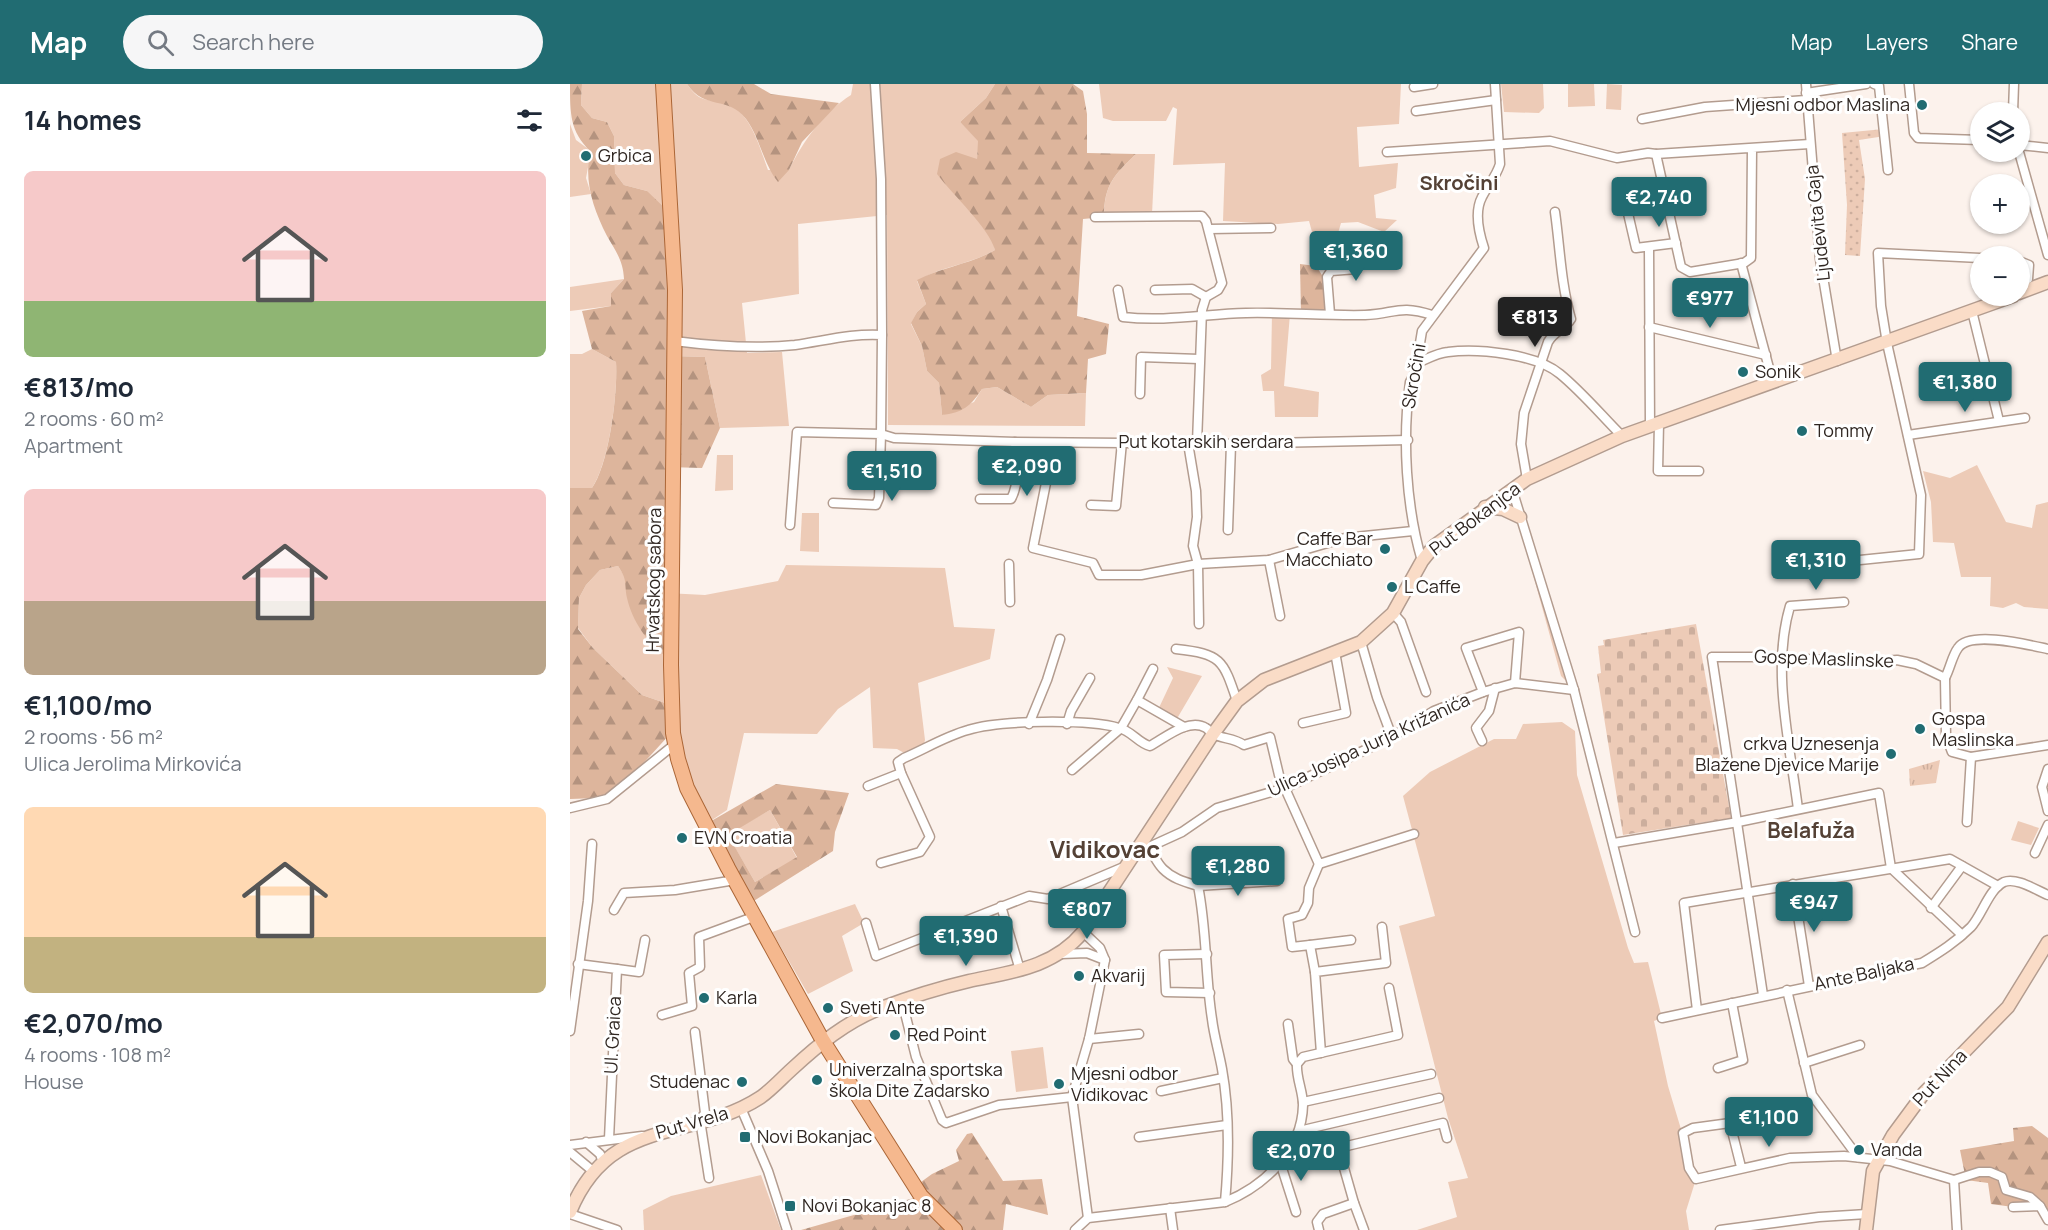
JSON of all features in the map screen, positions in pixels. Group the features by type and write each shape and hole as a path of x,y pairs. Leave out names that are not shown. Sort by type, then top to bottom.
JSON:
{"main road":[{"name":"Hrvatskog sabora","path":"663,84 672,199 674,341 671,665 675,744 687,788 823,1041 921,1196 955,1230"},
{"path":"2030,289 2048,282"},
{"name":"Put Bokanjca","path":"823,1041 852,1022 902,1000 1020,970 1061,954 1083,932 1126,866 1145,845 1213,734 1237,701 1264,680 1361,642 1393,613 1422,561 1434,546 1485,507 1527,479 1622,436 1986,306"},
{"path":"1485,507 1503,509 1520,517"},
{"name":"Put Nina","path":"1866,1230 1873,1171 1879,1159 1924,1093 2008,1007 2048,942"},
{"name":"Put Vrela","path":"570,1213 594,1172 629,1143 645,1136 741,1108 763,1096 823,1041"}],"street":[{"path":"833,503 876,505 879,498 882,335 881,179 874,84"},
{"path":"1414,87 1433,84"},
{"name":"Skročini","path":"1422,561 1413,531 1408,394 1417,363 1422,331 1484,248 1478,211 1480,199 1497,174 1500,164 1495,84"},
{"path":"1642,119 1705,107 1866,84"},
{"path":"1874,84 1879,86 1888,170"},
{"path":"1909,84 1914,133 1918,138 1970,140"},
{"path":"2013,84 2013,102"},
{"name":"Ljudevita Gaja","path":"1806,92 1820,259 1837,361"},
{"path":"1416,111 1496,100"},
{"path":"1387,152 1550,141 1617,158 1648,153 1752,150 1810,144"},
{"path":"2030,146 2048,148"},
{"path":"1656,154 1682,267 1690,272 1741,263 1751,258 1752,150"},
{"path":"2022,162 2048,255"},
{"path":"1624,196 1636,248 1676,243"},
{"path":"1527,479 1521,444 1524,413 1553,333 1566,327 1571,319 1562,288 1562,258 1555,212"},
{"path":"1095,217 1202,216 1209,229 1222,283 1218,290 1206,297"},
{"path":"1209,229 1271,228"},
{"path":"1330,314 1327,277 1331,271 1357,268 1358,244"},
{"path":"1649,248 1649,327 1658,471 1699,471"},
{"path":"1801,566 1919,554 1921,495 1887,343 1881,306 1878,253 1970,258"},
{"path":"1741,263 1773,383"},
{"path":"1155,290 1192,289 1206,297"},
{"path":"1118,290 1123,317 1152,319 1245,313 1366,315 1397,309 1416,310 1432,315"},
{"path":"1199,624 1198,564 1193,546 1197,517 1192,443 1206,297"},
{"path":"1972,311 1999,421"},
{"path":"1649,327 1766,355"},
{"path":"674,341 765,346 842,336 882,335"},
{"path":"1417,363 1446,352 1471,351 1490,351 1542,363 1559,373 1622,436"},
{"path":"1140,394 1141,357 1199,359"},
{"path":"1908,435 2025,418"},
{"name":"Put kotarskih serdara","path":"790,525 797,432 881,434 894,438 1054,443 1231,444 1408,440"},
{"path":"980,500 1011,499 1015,492 1018,466 1015,442"},
{"path":"1091,505 1116,506 1122,442"},
{"path":"1054,443 1033,548 1093,563 1099,574 1132,575 1198,564 1269,560 1345,538 1413,531"},
{"path":"1227,530 1231,444"},
{"path":"1512,489 1574,690 1635,932"},
{"path":"1269,560 1280,616"},
{"path":"1009,564 1010,602"},
{"path":"1798,809 1781,658 1790,606 1844,602"},
{"path":"1393,613 1401,622 1426,692"},
{"path":"1483,692 1466,648 1519,632 1515,683"},
{"path":"1029,724 1060,639"},
{"path":"2048,650 1998,641 1970,640 1959,646 1946,678 1946,736 1952,752 1971,757 2048,745"},
{"path":"1361,642 1377,697 1392,737"},
{"path":"1176,649 1212,655 1224,668 1237,701"},
{"path":"1303,723 1346,713 1335,652"},
{"name":"Gospe Maslinske","path":"1738,822 1712,657 1869,662 1897,660 1916,664 1946,678"},
{"path":"1072,770 1121,728 1153,669"},
{"path":"1067,724 1071,711 1090,678"},
{"name":"Ulica Josipa Jurja Križanića","path":"1145,845 1182,832 1217,808 1285,788 1392,737 1434,711 1483,692 1515,683 1574,690"},
{"path":"1482,741 1476,728 1490,711 1495,688"},
{"path":"1137,700 1184,727"},
{"path":"881,863 920,852 930,837 898,762 967,730 1003,723 1067,724 1086,721 1121,728 1143,744 1150,746 1184,727 1205,727 1213,734 1237,740 1244,745 1270,737 1279,775 1319,864 1309,888 1308,903 1302,915 1288,919 1292,947 1351,940"},
{"path":"570,808 607,799 675,744"},
{"path":"1967,822 1971,757"},
{"path":"2048,769 2042,787 2048,811"},
{"path":"868,786 901,773"},
{"path":"1614,843 1738,822 1879,793 1891,868 1962,935"},
{"path":"1738,822 1763,995"},
{"path":"2035,853 2048,825"},
{"path":"1319,864 1414,834"},
{"path":"570,1031 592,844"},
{"path":"1145,845 1162,867 1176,879 1198,886 1277,881"},
{"path":"1697,1010 1684,903 1950,859 1998,886 2005,881 2014,881 2048,895"},
{"path":"866,923 876,956 1001,906 1029,896 1048,899 1126,866"},
{"path":"1931,908 1962,866"},
{"path":"614,910 624,893 675,890 735,880"},
{"path":"1793,884 1809,986"},
{"path":"1198,886 1207,954 1212,1019 1223,1078 1228,1164 1225,1202"},
{"name":"Ante Baljaka","path":"1662,1018 1922,963 1952,945 1972,925 1998,886"},
{"path":"1001,906 1020,970"},
{"path":"662,1016 692,1006 688,973 700,967 699,937 756,916"},
{"path":"1315,972 1386,963 1382,927"},
{"path":"1083,932 1100,948 1105,960 1089,1039 1072,1097 1088,1218"},
{"path":"617,969 639,972 645,940"},
{"path":"1310,945 1315,972 1321,1053"},
{"path":"1061,954 1087,953 1105,960"},
{"path":"1207,954 1164,955 1166,992 1210,993"},
{"name":"Ul. Graica","path":"579,964 617,969 609,1140"},
{"path":"1297,1064 1304,1057 1398,1035 1389,988"},
{"path":"1787,990 1812,1095 1858,1157"},
{"path":"902,1000 916,1057 942,1119 946,1123 999,1105 1072,1097"},
{"path":"1718,1068 1743,1060 1732,1003"},
{"path":"1075,1230 1088,1218 1225,1202 1258,1186 1295,1142 1299,1131 1303,1102 1288,1024"},
{"path":"695,1032 705,1113 700,1120 709,1178"},
{"path":"1089,1039 1140,1034"},
{"path":"1804,1063 1860,1045"},
{"path":"1303,1102 1431,1074"},
{"path":"1161,1091 1223,1078"},
{"path":"1299,1131 1439,1098"},
{"path":"741,1108 768,1171 787,1230"},
{"path":"1280,1162 1443,1123 1447,1138"},
{"path":"1741,1167 1730,1123 1692,1128 1683,1133 1689,1168 1696,1179 1741,1167 1790,1158 1879,1159 1954,1180 1990,1172 2002,1177 2006,1190 2030,1197 2040,1206 2048,1220"},
{"path":"1139,1137 1227,1125"},
{"path":"570,1145 645,1136"},
{"path":"586,1142 600,1154 603,1163"},
{"path":"1338,1147 1364,1230"},
{"path":"570,1152 594,1172"},
{"path":"1280,1162 1296,1212"},
{"path":"1954,1180 1957,1230"},
{"path":"1319,1230 1317,1222 1323,1214 1354,1203"},
{"path":"2013,1207 2040,1206"},
{"path":"1170,1208 1173,1230"},
{"path":"570,1213 617,1230"},
{"path":"1720,1230 1819,1217 1867,1214"}],"green space":[{"path":"570,84 582,84 581,105 592,118 607,122 614,136 615,173 624,185 647,191 671,214 673,356 705,357 720,428 702,468 667,467 667,657 653,646 637,623 629,607 624,578 618,566 600,570 586,585 579,598 578,629 593,648 642,695 668,704 671,733 618,791 598,798 570,799 570,488 592,488 598,477 608,446 614,409 616,375 616,362 592,349 582,311 611,306 611,293 624,279 621,261 602,226 591,195 588,173 590,151 578,136 572,121"},
{"path":"582,84 687,84 701,98 727,104 742,115 754,132 768,170 789,170 815,128 851,95 853,84 995,84 986,98 960,122 979,141 977,159 995,250 917,281 926,304 917,312 911,324 922,346 927,371 939,383 942,415 974,402 982,389 997,387 1031,407 1048,395 1086,393 1085,426 888,425 887,215 798,224 799,294 742,303 747,353 782,352 789,426 720,428 705,357 673,356 647,191 624,185 615,173 614,136 607,122 592,118 581,105"},
{"path":"687,84 754,84 771,94 839,103 802,142 789,170 778,182 746,119 732,107 701,97"},
{"path":"995,84 1073,84 1083,91 1087,114 1087,153 1136,154 1112,181 1104,206 1104,217 1083,219 1077,316 1109,324 1106,354 1088,359 1086,393 1048,395 1031,407 997,387 982,389 965,408 942,415 939,383 927,371 922,346 911,323 917,312 926,304 917,280 995,250 986,232 937,174 940,159 956,152 977,159 978,141 960,122 986,98"},
{"path":"1099,84 1401,84 1399,124 1357,127 1359,167 1398,163 1396,188 1374,195 1376,218 1397,220 1384,232 1358,222 1341,223 1334,247 1317,250 1309,221 1278,224 1223,221 1225,163 1173,165 1177,109 1173,107 1166,121 1113,121 1103,118"},
{"path":"1501,84 1543,84 1544,108 1539,113 1504,112"},
{"path":"1568,84 1594,84 1595,106 1568,107"},
{"path":"1607,84 1622,85 1621,110 1606,109"},
{"path":"570,124 576,140 591,151 586,178 591,194 570,197"},
{"path":"1884,129 1885,136 1859,140 1865,179 1860,256 1845,255 1847,205 1842,133"},
{"path":"1136,154 1155,154 1152,214 1104,217 1106,197 1112,181"},
{"path":"1300,264 1316,266 1326,281 1326,314 1301,314"},
{"path":"624,279 611,293 611,306 570,311 570,287"},
{"path":"1272,313 1290,314 1284,386 1319,392 1318,417 1275,417 1274,391 1263,391 1261,375 1271,369"},
{"path":"592,349 616,362 611,427 603,462 592,488 570,488 570,354 582,354"},
{"path":"717,455 733,455 733,490 715,491"},
{"path":"1977,465 2006,522 2032,528 2036,505 2048,502 2048,609 2024,607 2016,603 2003,608 1990,606 1991,577 1961,577 1954,543 1933,542 1931,502 1923,471 1950,478"},
{"path":"802,513 819,513 819,552 800,551"},
{"path":"1523,538 1566,677 1565,680 1561,676"},
{"path":"786,565 945,568 954,627 995,629 990,659 918,683 925,740 923,747 906,754 897,749 873,748 870,687 838,709 817,734 744,733 727,810 706,824 687,788 668,704 642,695 593,648 578,628 579,598 586,585 600,570 618,566 627,580 627,598 666,593 705,595 778,581"},
{"path":"1696,624 1731,818 1623,835 1597,674 1601,673 1598,646 1604,645 1603,640"},
{"path":"1167,667 1202,676 1175,722 1157,712 1173,678"},
{"path":"1562,722 1575,731 1577,775 1628,948 1634,963 1648,962 1662,1018 1654,1021 1668,1086 1696,1179 1686,1211 1689,1230 1417,1230 1457,1217 1448,1182 1468,1178 1448,1118 1399,926 1435,916 1403,796 1430,772 1494,739 1516,739 1523,724"},
{"path":"1940,760 1936,783 1910,786 1909,769"},
{"path":"776,784 849,793 835,832 833,851 749,904 706,824","holes":["770,810 797,857 755,882 728,835"]},
{"path":"770,810 797,858 755,882 727,834"},
{"path":"2018,821 2039,828 2031,845 2011,840"},
{"path":"855,904 864,923 842,936 853,971 808,994 772,932"},
{"path":"1043,1047 1048,1088 1016,1092 1011,1051"},
{"path":"2032,1126 2048,1138 2048,1220 2039,1206 2013,1207 1991,1204 1988,1183 1966,1180 1960,1150 2014,1141 2013,1128"},
{"path":"972,1133 1003,1181 1042,1179 1048,1215 1006,1204 1003,1230 801,1230 921,1196 921,1182 959,1161 956,1150 967,1134"},
{"path":"761,1175 781,1230 644,1230 643,1210 671,1196"}],"place":[{"name":"Mjesni odbor Maslina","path":"1922,105"},
{"name":"Grbica","path":"586,156"},
{"name":"Sonik","path":"1743,372"},
{"name":"Tommy","path":"1802,431"},
{"name":"Caffe Bar Macchiato","path":"1385,549"},
{"name":"L Caffe","path":"1392,587"},
{"name":"Gospa Maslinska","path":"1920,729"},
{"name":"crkva Uznesenja Blažene Djevice Marije","path":"1891,754"},
{"name":"EVN Croatia","path":"682,838"},
{"name":"Akvarij","path":"1079,976"},
{"name":"Karla","path":"704,998"},
{"name":"Sveti Ante","path":"828,1008"},
{"name":"Red Point","path":"895,1035"},
{"name":"Univerzalna sportska škola Dite Zadarsko","path":"817,1080"},
{"name":"Studenac","path":"742,1082"},
{"name":"Mjesni odbor Vidikovac","path":"1059,1084"},
{"name":"Novi Bokanjac","path":"745,1137"},
{"name":"Vanda","path":"1859,1150"},
{"name":"Novi Bokanjac 8","path":"790,1206"}],"district":[{"name":"Skročini","path":"1459,183"},
{"name":"Belafuža","path":"1811,831"},
{"name":"Vidikovac","path":"1105,850"}]}
